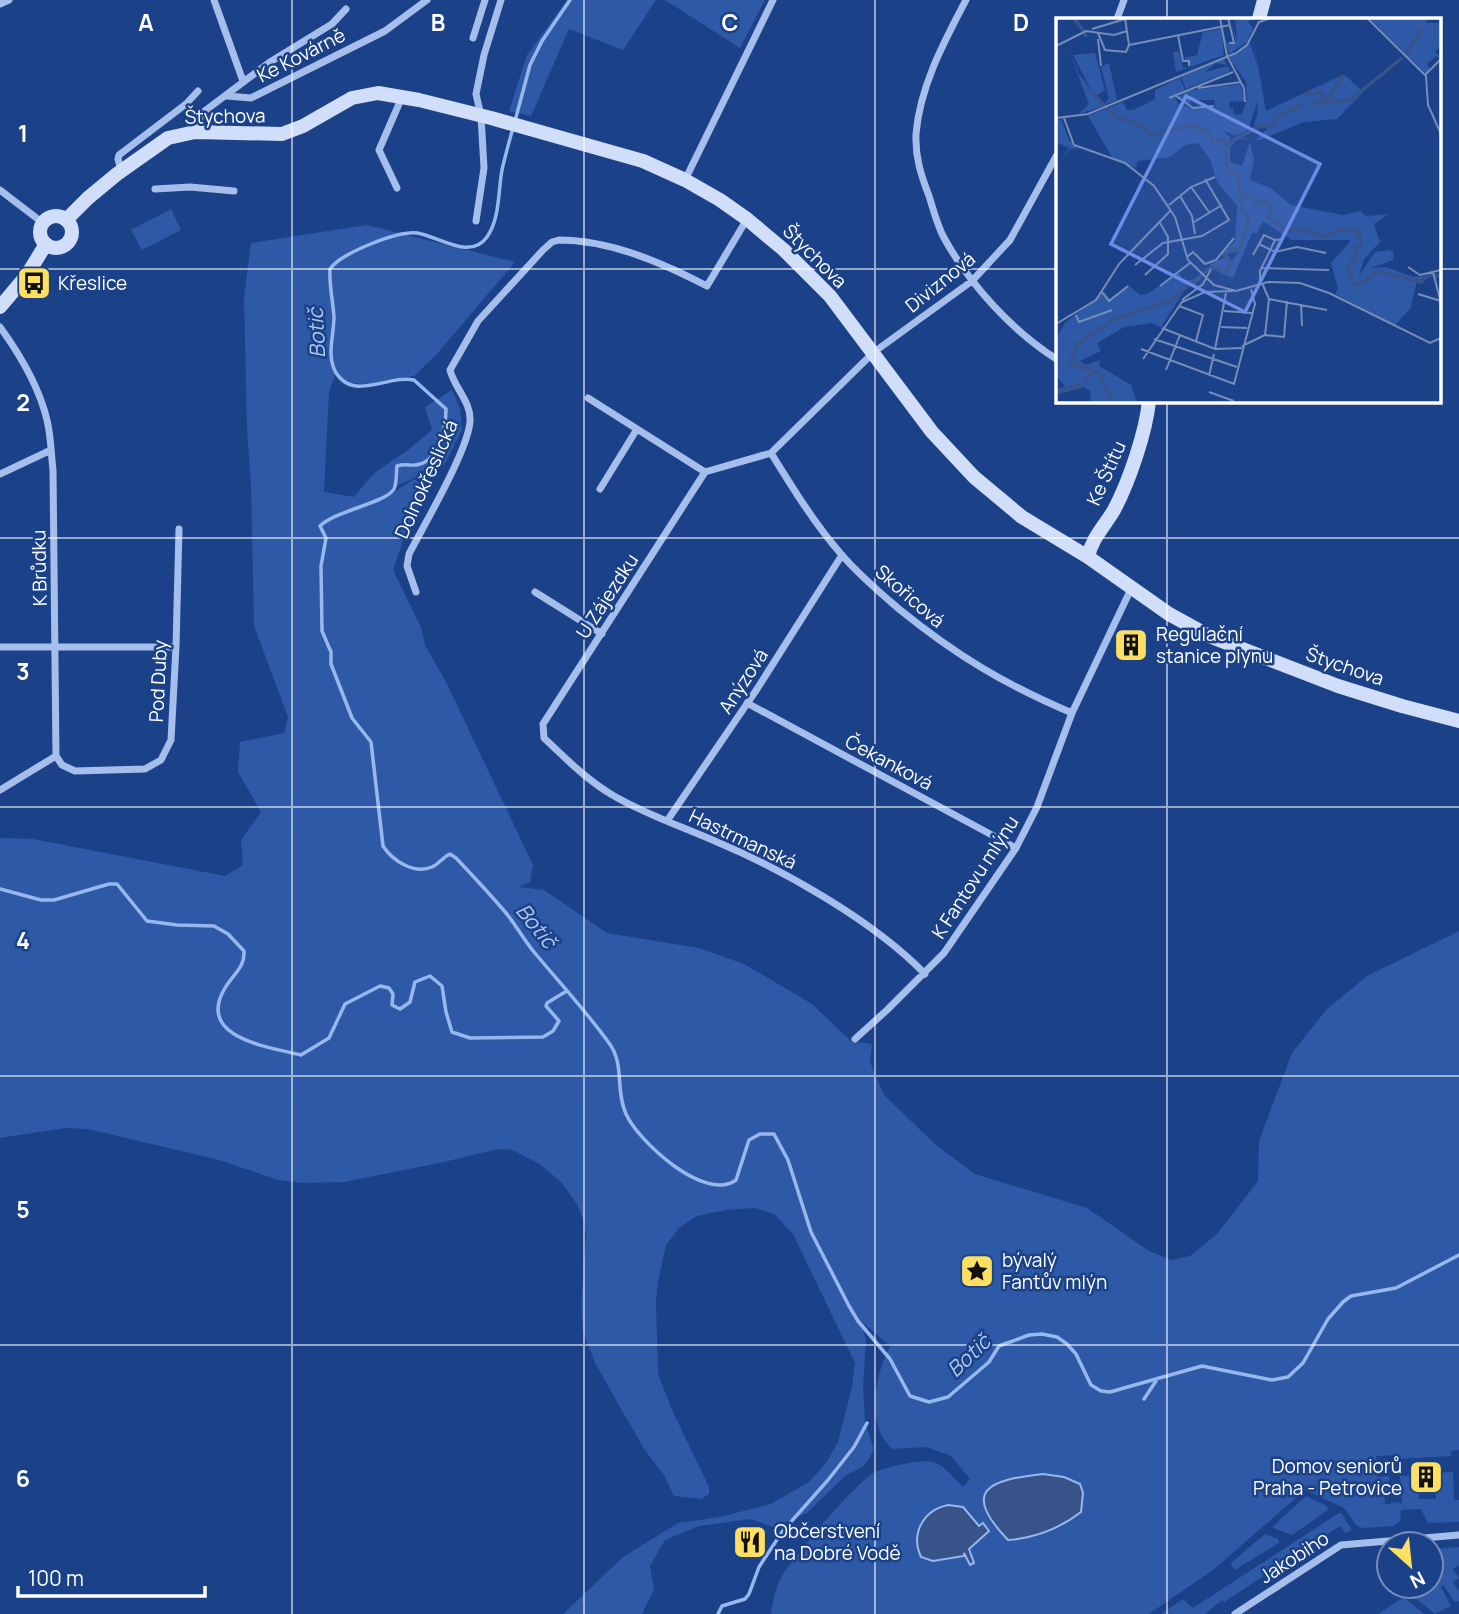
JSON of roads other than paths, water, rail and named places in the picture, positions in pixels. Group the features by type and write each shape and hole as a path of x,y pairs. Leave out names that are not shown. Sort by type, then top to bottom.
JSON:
{"street":[{"path":"0,4 9,0"},
{"path":"214,0 243,81"},
{"name":"Ke Kovárně","path":"227,96 251,98 385,31 426,0"},
{"path":"473,38 485,0"},
{"path":"476,221 484,168 486,117 476,94 484,55 502,0"},
{"path":"685,180 773,0"},
{"path":"966,0 924,92 916,133 917,162 942,234 972,281 1022,332 1056,358"},
{"path":"1117,18 1124,0"},
{"path":"1259,18 1264,0"},
{"path":"195,132 202,113 243,81 332,24 346,9"},
{"path":"121,171 119,155 186,104 198,91"},
{"name":"Štychova","path":"0,307 27,275 46,244 57,247 66,243 71,234 70,224 66,220 121,171 168,138 195,132 282,134 303,126 352,98 378,93 402,96 486,117 643,161 685,180 747,219 784,250 830,296 932,432 974,477 1022,517 1088,557 1169,614 1209,636 1338,686 1459,721"},
{"path":"397,187 379,150 402,96"},
{"name":"Diviznová","path":"874,352 972,281 1010,240 1056,157"},
{"path":"1049,172 1056,177"},
{"path":"155,189 190,187 234,191"},
{"path":"0,190 43,223"},
{"path":"46,244 40,235 46,219 56,216 66,220"},
{"name":"Dolnokřeslická","path":"416,592 407,566 410,554 457,459 471,419 450,370 478,321 543,250 559,240 621,250 675,270 707,286 747,219"},
{"name":"K Brůdku","path":"0,327 17,350 38,390 48,423 53,470 56,756"},
{"path":"589,398 705,472 771,453 874,352"},
{"name":"Ke Štítu","path":"1088,557 1093,539 1114,509 1124,486 1140,443 1147,402"},
{"path":"600,489 637,429"},
{"path":"0,474 51,450"},
{"name":"Skořicová","path":"771,453 795,493 842,555 880,593 938,641 967,661 1017,689 1072,713"},
{"name":"U Zájezdku","path":"544,738 543,724 705,472"},
{"name":"Pod Duby","path":"56,756 62,765 75,771 145,769 161,760 171,740 179,530"},
{"name":"Anýzová","path":"667,821 842,555"},
{"name":"K Fantovu mlýnu","path":"855,1039 944,953 1016,848 1037,807 1072,713 1131,589"},
{"path":"535,592 602,634"},
{"path":"0,647 176,646"},
{"name":"Čekanková","path":"747,703 1016,848"},
{"name":"Hastrmanská","path":"544,738 589,779 612,795 648,814 752,858 804,886 885,940 925,974"},
{"path":"0,790 56,756"},
{"name":"Jakobiho","path":"1235,1614 1341,1545 1459,1535"}],"waterway":[{"name":"Botič","path":"515,121 530,65 542,41 570,0"},
{"name":"Botič","path":"513,128 502,170 494,222 487,237 480,244 463,247 425,235 408,233 357,250 330,269 334,317 331,355 334,370 345,382 356,386 414,380 446,409 440,441 427,461 417,465 397,466 395,487 389,494 338,515 320,526 326,538 321,566 322,631 331,652 331,664 352,718 371,742 383,846 387,851 404,865 418,869 434,866 450,854 481,885 609,1043 619,1068 621,1096 626,1114 644,1139 674,1166 707,1183 723,1185 736,1180 749,1140 760,1134 774,1134 788,1160 811,1232 849,1306 890,1359 910,1396 929,1402 948,1397 989,1362 999,1346 1029,1335 1042,1334 1057,1337 1067,1344 1076,1354 1091,1385 1101,1391 1110,1392 1202,1366 1272,1380 1288,1377 1303,1363 1328,1319 1351,1296 1396,1288 1459,1255"},
{"path":"0,889 41,900 54,900 117,884 147,921 214,926 228,934 244,951 241,966 225,988 218,1005 220,1018 227,1029 255,1043 301,1055 329,1038 345,1004 380,986 389,988 393,994 392,1005 400,1009 410,1002 415,982 430,976 442,986 452,1032 470,1038 543,1037 553,1031 559,1021 546,1006 547,1003 565,992"},
{"path":"1144,1399 1158,1378"},
{"path":"718,1614 722,1606 745,1599 749,1594 759,1567 782,1532 854,1447 867,1423"}],"place":[{"name":"Křeslice","path":"34,283"},
{"name":"Regulační stanice plynu","path":"1131,645"},
{"name":"bývalý Fantův mlýn","path":"977,1271"},
{"name":"Domov seniorů Praha - Petrovice","path":"1426,1477"},
{"name":"Občerstvení na Dobré Vodě","path":"750,1542"}]}
